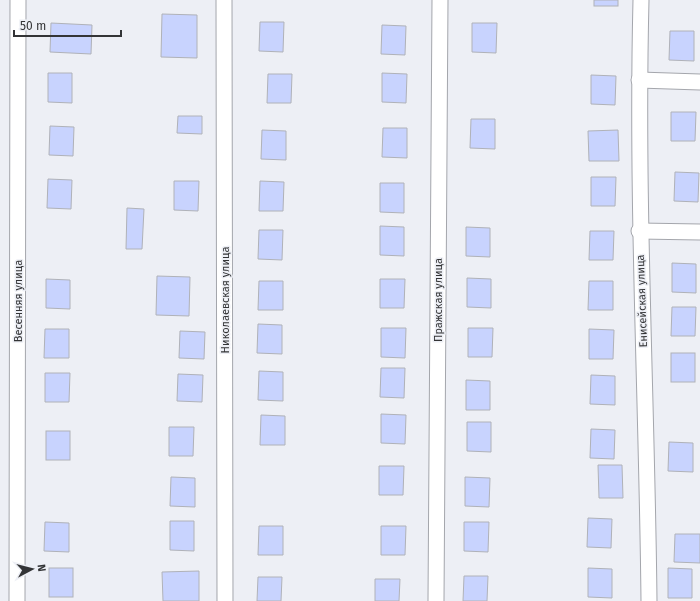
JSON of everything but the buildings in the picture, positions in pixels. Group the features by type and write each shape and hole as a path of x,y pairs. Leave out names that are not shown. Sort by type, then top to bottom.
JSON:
{"street":[{"name":"Весенняя улица","path":"17,601 18,0"},
{"name":"Николаевская улица","path":"224,0 225,601"},
{"name":"Пражская улица","path":"436,601 440,0"},
{"name":"Енисейская улица","path":"641,0 639,80 639,231 648,494 649,601"},
{"path":"639,80 700,82"},
{"path":"639,231 700,232"}]}
